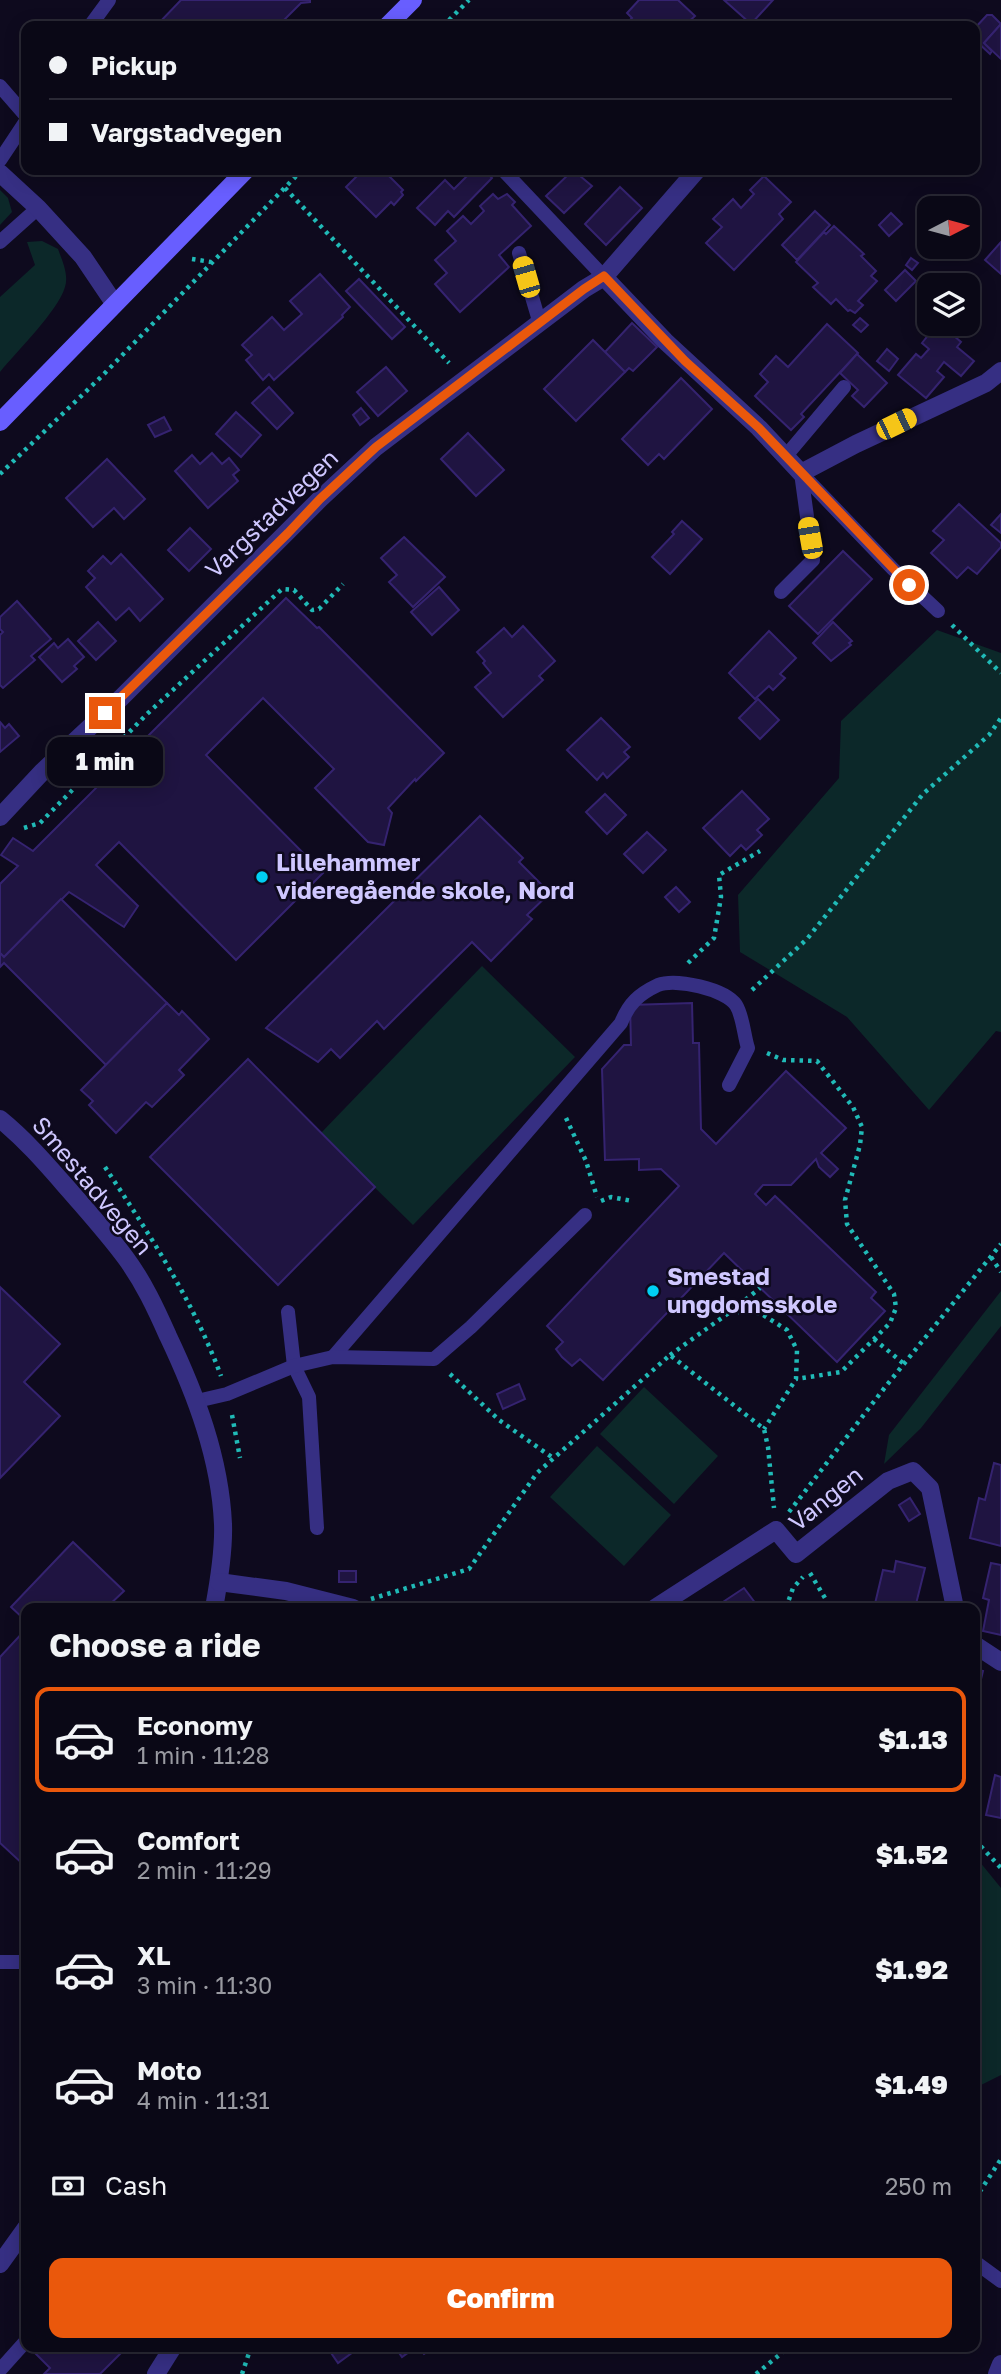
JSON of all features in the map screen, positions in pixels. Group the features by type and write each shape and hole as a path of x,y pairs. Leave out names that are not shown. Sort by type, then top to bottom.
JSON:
{"main road":[{"path":"392,21 413,0"},
{"path":"0,422 241,175"}],"street":[{"path":"0,173 38,208 83,257 114,303"},
{"name":"Vargstadvegen","path":"0,817 43,771 376,447 604,276 693,175"},
{"path":"604,276 665,341 759,428 801,473 986,383 1001,371"},
{"name":"Smestadvegen","path":"0,1119 23,1138 126,1258 153,1303 197,1401 213,1456 223,1524 215,1603"},
{"name":"Vangen","path":"663,1603 776,1530 796,1554 888,1480 913,1471 930,1488 955,1603"},
{"path":"219,1582 286,1591 334,1603"},
{"path":"980,1648 1001,1662"},
{"path":"0,2264 21,2235"},
{"path":"156,2374 170,2352"},
{"path":"997,2374 1001,2364"}],"lane":[{"path":"98,21 109,0"},
{"path":"0,86 21,112"},
{"path":"0,160 21,126"},
{"path":"508,175 604,276"},
{"path":"0,242 38,208"},
{"path":"519,253 540,324"},
{"path":"785,457 844,387"},
{"path":"781,593 813,560 801,473"},
{"path":"801,473 893,569 938,611"},
{"path":"333,1357 621,1023 628,1005 660,985 695,986 719,991 736,1006 748,1048 729,1085"},
{"path":"197,1401 227,1394 294,1366 333,1357 435,1359 585,1215"},
{"path":"288,1312 294,1366 309,1397 317,1528"},
{"path":"0,1962 21,1962"},
{"path":"980,2266 1001,2281"},
{"path":"0,2370 21,2347"}],"path":[{"path":"448,21 469,0"},
{"path":"0,474 102,376 297,175"},
{"path":"285,188 464,380"},
{"path":"51,809 147,714 282,589 294,590 312,610 319,609 343,584"},
{"path":"938,611 1001,673"},
{"path":"736,1006 807,939 923,794 989,735 1001,718"},
{"path":"660,985 679,973 714,938 721,897 719,875 760,851"},
{"path":"748,1048 783,1060 817,1061 853,1107 862,1127 860,1145 845,1200 847,1224 894,1294 896,1308 890,1323 841,1372 796,1379"},
{"path":"556,1098 586,1161 598,1202 611,1197 632,1201"},
{"path":"776,1530 1001,1244"},
{"path":"991,1257 1001,1272"},
{"path":"363,1603 469,1569 537,1473 670,1355 760,1288"},
{"path":"730,1312 760,1313 787,1330 797,1350 796,1379 764,1429"},
{"path":"874,1339 904,1364"},
{"path":"670,1355 764,1429 776,1530"},
{"path":"435,1359 499,1420 554,1458"},
{"path":"788,1603 793,1588 809,1571 828,1603"},
{"path":"980,1845 1001,1868"},
{"path":"980,2191 1001,2159"},
{"path":"242,2374 249,2352"},
{"path":"756,2374 783,2352"}],"green space":[{"path":"0,190 8,198 12,212 0,225"},
{"path":"42,241 58,249 66,273 65,287 46,319 0,372 0,297 35,265 27,242"},
{"path":"937,630 1001,653 1001,1032 996,1031 929,1110 847,1017 740,952 738,895 839,778 841,721"},
{"path":"482,966 575,1057 413,1225 320,1134"},
{"path":"1001,1291 1001,1326 921,1428 884,1464 889,1435"},
{"path":"644,1387 718,1456 674,1504 600,1434"},
{"path":"597,1446 671,1515 624,1566 550,1497"},
{"path":"980,1862 1001,1888 1001,2075 980,2086"}],"building":[{"path":"181,0 310,0 301,3 283,21 161,21"},
{"path":"639,0 678,0 695,16 690,21 629,21 632,18 627,13"},
{"path":"724,0 773,0 754,21 748,21"},
{"path":"987,15 992,15 1001,24 984,43 992,51 990,54 980,45 980,23"},
{"path":"1001,24 1001,59 984,43"},
{"path":"358,175 388,175 403,190 403,195 394,205 391,202 376,217 346,187"},
{"path":"468,175 489,175 492,178 454,217 448,211 435,225 417,208 445,180 454,189"},
{"path":"568,175 579,175 592,186 564,213 546,196"},
{"path":"764,176 791,202 779,214 783,219 734,270 706,243 722,227 713,219 733,199 741,208 754,194 750,190"},
{"path":"620,187 642,208 606,245 585,224"},
{"path":"493,194 498,199 507,194 515,202 512,205 531,226 499,255 509,267 460,312 435,284 447,273 435,260 456,241 447,231 463,216 471,224 484,211 480,206"},
{"path":"815,211 830,225 797,260 782,245"},
{"path":"891,213 902,224 889,236 879,225"},
{"path":"834,226 864,254 861,256 876,271 871,276 877,281 858,301 863,305 855,313 848,311 836,299 831,304 813,287 818,283 796,262 824,232 826,234"},
{"path":"1001,242 1001,274 985,260"},
{"path":"911,258 918,263 912,270 906,265"},
{"path":"905,270 916,281 896,301 885,290"},
{"path":"320,274 350,307 343,317 274,380 269,374 263,380 246,360 252,355 242,345 272,317 284,330 302,314 290,301"},
{"path":"359,279 405,327 392,339 346,291"},
{"path":"860,318 868,325 861,332 853,325"},
{"path":"632,323 657,347 633,371 629,368 625,372 605,352"},
{"path":"827,324 858,353 801,414 804,417 791,430 755,396 768,382 760,374 776,356 788,367"},
{"path":"928,336 954,336 961,342 957,347 974,361 961,376 944,362 937,371 944,377 926,398 898,375 916,354 921,358 929,349 922,343"},
{"path":"593,340 625,372 576,421 544,389"},
{"path":"887,349 898,359 889,371 877,361"},
{"path":"857,354 887,383 864,407 852,396 858,390 840,373"},
{"path":"386,367 407,391 378,416 357,392"},
{"path":"681,378 712,409 664,459 659,454 648,465 622,439"},
{"path":"269,387 293,413 277,429 252,403"},
{"path":"361,408 369,418 360,425 353,415"},
{"path":"236,412 261,435 241,457 216,434"},
{"path":"164,417 171,430 155,437 148,425"},
{"path":"468,433 504,470 476,496 441,459"},
{"path":"212,453 222,464 229,458 239,470 233,475 238,481 208,508 175,471 192,455 200,464"},
{"path":"107,459 145,499 124,519 114,508 93,527 66,498"},
{"path":"959,504 1001,543 1001,547 977,574 968,567 957,578 931,553 944,540 933,531"},
{"path":"1001,514 1001,533 991,525"},
{"path":"682,521 702,539 670,574 652,557 674,534 672,532"},
{"path":"190,528 211,549 189,571 168,550"},
{"path":"404,537 445,577 413,607 389,582 397,575 381,558"},
{"path":"843,551 872,579 818,634 789,606"},
{"path":"121,554 163,599 140,621 129,608 116,620 86,587 95,578 88,571 103,556 111,564"},
{"path":"439,587 459,610 432,635 411,612"},
{"path":"286,598 319,627 444,753 388,808 392,813 384,845 368,842 315,788 334,769 263,698 206,755 323,873 236,960 119,842 96,865 138,906 124,927 69,892 4,957 0,953 0,884 18,866 1,855 13,838 33,851"},
{"path":"17,601 51,639 31,656 35,660 3,688 0,685 0,635 3,632 0,629 0,617"},
{"path":"98,622 116,641 96,660 78,641"},
{"path":"833,622 852,641 849,643 851,645 831,661 813,643"},
{"path":"523,626 555,661 539,676 543,680 503,717 475,687 491,673 477,652 504,628 512,637"},
{"path":"769,631 796,658 780,674 785,678 773,690 769,686 755,699 729,673"},
{"path":"68,639 84,657 74,666 77,669 62,682 39,657 54,643 58,648"},
{"path":"758,699 779,720 760,739 739,718"},
{"path":"601,718 630,747 624,752 629,757 607,778 603,773 597,780 567,750"},
{"path":"0,722 5,728 9,724 19,736 0,752"},
{"path":"742,791 769,819 757,830 762,835 746,850 741,845 730,856 703,828"},
{"path":"605,794 626,815 607,834 586,812"},
{"path":"480,816 523,858 519,862 550,893 527,915 532,919 491,961 472,942 384,1029 377,1021 340,1058 331,1049 318,1062 266,1028"},
{"path":"647,832 666,850 643,873 624,854"},
{"path":"676,887 690,902 679,912 665,897"},
{"path":"61,899 167,1003 106,1065 4,963 0,967 0,953 4,957"},
{"path":"167,1003 179,1015 182,1011 209,1039 179,1070 184,1075 152,1107 146,1102 116,1133 89,1105 93,1101 81,1090"},
{"path":"692,1003 693,1043 699,1043 701,1129 716,1144 786,1071 846,1128 821,1153 838,1169 830,1177 819,1167 816,1159 791,1185 763,1185 755,1194 766,1205 775,1196 876,1292 871,1298 885,1311 837,1362 724,1253 603,1380 580,1359 572,1366 562,1357 556,1349 563,1342 547,1326 679,1186 661,1169 639,1170 639,1159 605,1160 602,1069 624,1045 631,1045 630,1005"},
{"path":"248,1059 375,1187 278,1285 150,1157"},
{"path":"0,1287 60,1344 24,1382 60,1416 0,1478"},
{"path":"519,1384 525,1399 503,1409 497,1394"},
{"path":"994,1463 1001,1465 1001,1546 970,1538 979,1498 985,1500"},
{"path":"910,1498 920,1514 909,1521 899,1505"},
{"path":"73,1542 124,1591 111,1603 21,1603 21,1616 11,1607"},
{"path":"896,1561 925,1568 916,1603 875,1603 883,1570 894,1572"},
{"path":"991,1563 1001,1565 1001,1635 983,1631 989,1600 983,1598"},
{"path":"339,1571 356,1571 356,1582 339,1582"},
{"path":"744,1588 755,1603 722,1603"},
{"path":"21,1634 21,1862 0,1843 0,1657"},
{"path":"995,1775 1001,1777 1001,1818 986,1815"},
{"path":"122,2352 100,2374 44,2374 50,2368 36,2354"},
{"path":"330,2352 353,2352 338,2363"}],"place":[{"name":"Lillehammer videregående skole, Nord","path":"262,877"},
{"name":"Smestad ungdomsskole","path":"653,1291"}],"route":[{"path":"105,713 320,499 376,447 604,276 685,361 759,428 909,585"}]}
